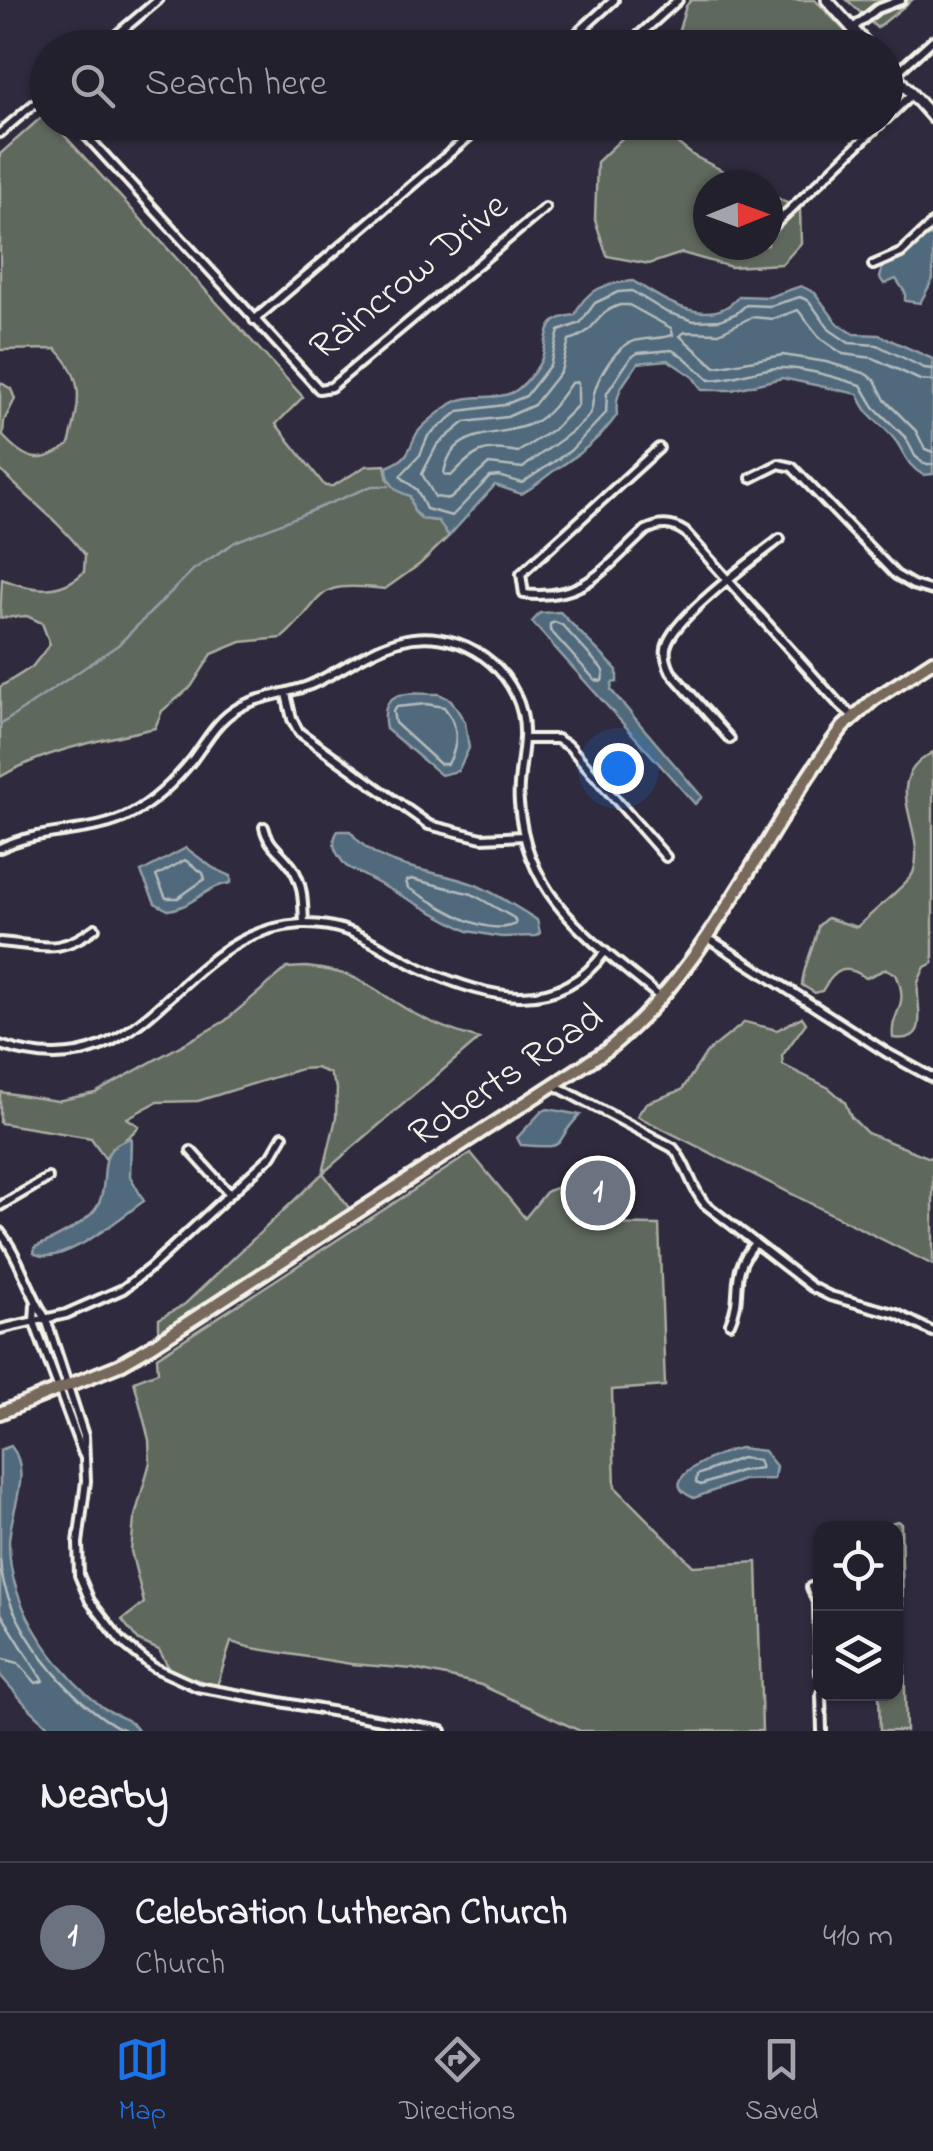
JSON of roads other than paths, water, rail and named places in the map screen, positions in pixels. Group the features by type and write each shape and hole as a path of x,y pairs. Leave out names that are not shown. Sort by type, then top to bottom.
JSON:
{"main road":[{"path":"827,0 853,28"},
{"path":"903,84 933,118"},
{"name":"Roberts Road","path":"0,1413 130,1359 177,1331 616,1042 662,998 707,937 832,740 853,716 933,661"}],"street":[{"path":"122,30 158,0"},
{"path":"581,30 614,0"},
{"path":"645,30 678,0"},
{"path":"878,9 882,0"},
{"path":"853,28 878,9 901,0"},
{"path":"903,67 933,40"},
{"path":"903,103 912,94"},
{"path":"0,133 30,107"},
{"path":"90,140 254,320 465,140"},
{"path":"783,217 864,140"},
{"name":"Raincrow Drive","path":"254,320 312,384 320,389 331,387 545,208"},
{"path":"873,266 901,254 933,223"},
{"path":"659,448 520,574 524,594 568,594 584,585 646,530 666,524 685,532 853,716"},
{"path":"751,478 775,465 788,465 896,574 933,591"},
{"path":"730,739 671,672 665,654 673,632 727,579 780,538"},
{"path":"0,848 27,837 102,825 128,816 148,804 180,774 230,714 246,704 286,694 330,676 387,645 440,638 480,653 506,677 521,708 524,739 518,786 524,836 548,894 570,922 662,998"},
{"path":"286,694 299,732 420,821 468,836 524,836"},
{"path":"524,739 557,739 569,746 666,857"},
{"path":"264,827 270,844 290,864 299,880 304,924"},
{"path":"0,1045 27,1054 52,1056 80,1054 104,1046 128,1032 235,944 273,928 304,924 352,931 423,969 515,997 541,996 565,989 588,974 606,952"},
{"path":"0,942 59,948 76,942 95,928"},
{"path":"707,937 933,1078"},
{"path":"554,1085 674,1148 699,1198 824,1294 882,1309 933,1332"},
{"path":"0,1329 90,1306 122,1290 152,1268 272,1156 283,1136"},
{"path":"190,1151 230,1194"},
{"path":"0,1206 48,1178"},
{"path":"0,1232 20,1263 46,1319 62,1389"},
{"path":"730,1323 735,1312 738,1270 754,1244"},
{"path":"36,1302 34,1322 86,1459 79,1575 101,1617 139,1657 168,1675 212,1690 442,1731"},
{"path":"811,1587 818,1611"},
{"path":"821,1701 822,1731"}],"water":[{"path":"933,235 933,279 920,303 905,301 905,292 896,279 884,284 880,278 882,268 899,249"},
{"path":"633,281 672,303 700,312 727,306 739,296 769,297 801,286 815,293 837,323 854,334 879,335 933,359 933,474 923,475 914,468 893,437 867,411 858,394 782,378 732,390 702,390 693,377 668,360 638,363 619,393 617,415 610,424 589,446 530,489 521,494 495,485 449,536 438,521 422,519 414,511 410,496 391,482 387,467 400,461 419,431 451,404 518,389 540,362 552,324 575,315 585,299 598,289"},
{"path":"560,612 617,670 617,682 612,683 611,690 702,797 695,804 532,622 540,613"},
{"path":"439,694 451,700 465,722 469,748 458,771 441,775 386,729 385,715 391,699 398,696"},
{"path":"338,831 350,831 362,844 391,861 484,889 537,920 540,933 501,937 468,931 346,866 334,845"},
{"path":"186,848 231,876 231,883 168,910 155,903 141,872"},
{"path":"548,1109 580,1115 559,1143 521,1145 517,1138"},
{"path":"131,1138 130,1176 144,1201 74,1248 45,1256 34,1253 35,1247 71,1229 95,1210 102,1193 107,1156 119,1143"},
{"path":"11,1446 20,1468 20,1480 9,1554 22,1604 39,1637 75,1682 138,1731 53,1731 0,1675 0,1450"},
{"path":"740,1448 764,1451 776,1466 774,1479 743,1480 694,1498 682,1491 684,1475 694,1467"}],"waterway":[{"path":"0,725 118,645 193,570 235,542 372,486 389,486"}],"place":[{"name":"Celebration Lutheran Church","path":"598,1193"}]}
